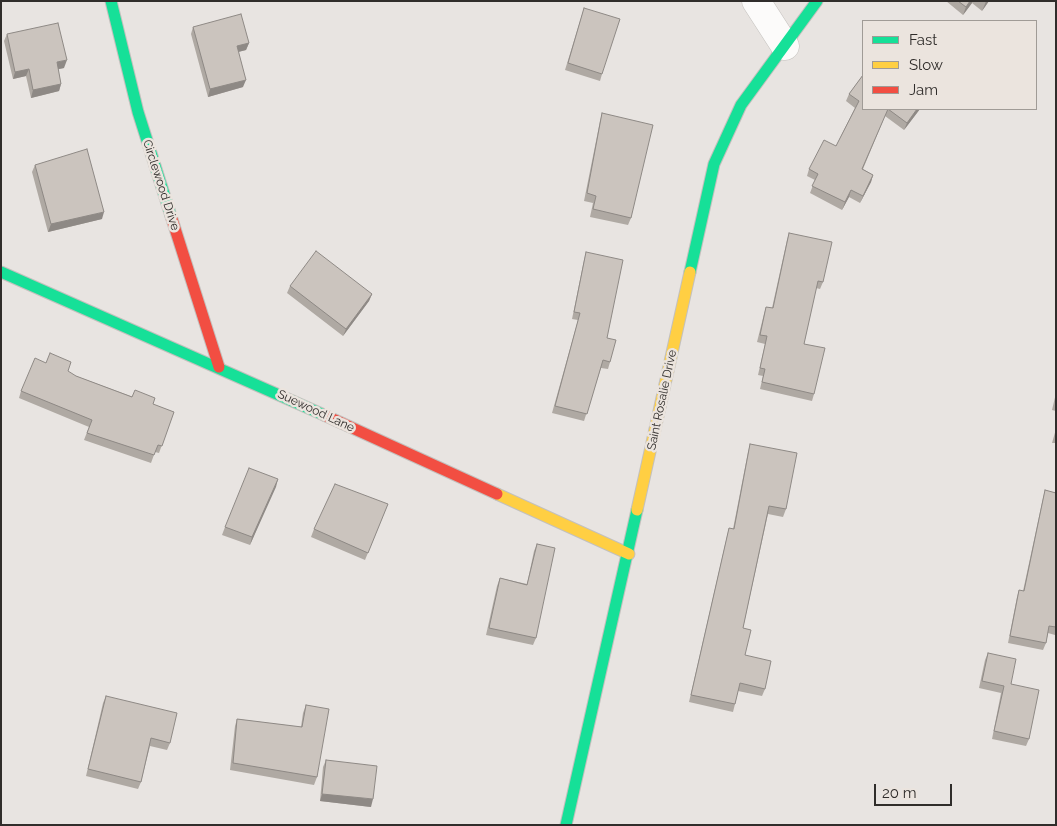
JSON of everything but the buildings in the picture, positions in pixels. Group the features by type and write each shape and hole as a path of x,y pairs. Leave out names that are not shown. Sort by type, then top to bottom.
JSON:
{"street":[{"name":"Circlewood Drive","path":"111,1 138,112 219,367"},
{"path":"756,1 785,46"},
{"name":"Saint Rosalie Drive","path":"566,825 714,164 741,104 817,1"},
{"name":"Suewood Lane","path":"1,272 219,367 628,554"}],"traffic: fast":[{"path":"111,1 138,112 171,216"},
{"path":"690,272 714,164 741,105 817,1"},
{"path":"1,272 324,415"},
{"path":"566,825 637,510"}],"traffic: slow":[{"path":"637,510 690,272"},
{"path":"497,494 629,554"}],"traffic: jam":[{"path":"171,216 219,367"},
{"path":"324,415 497,494"}]}
